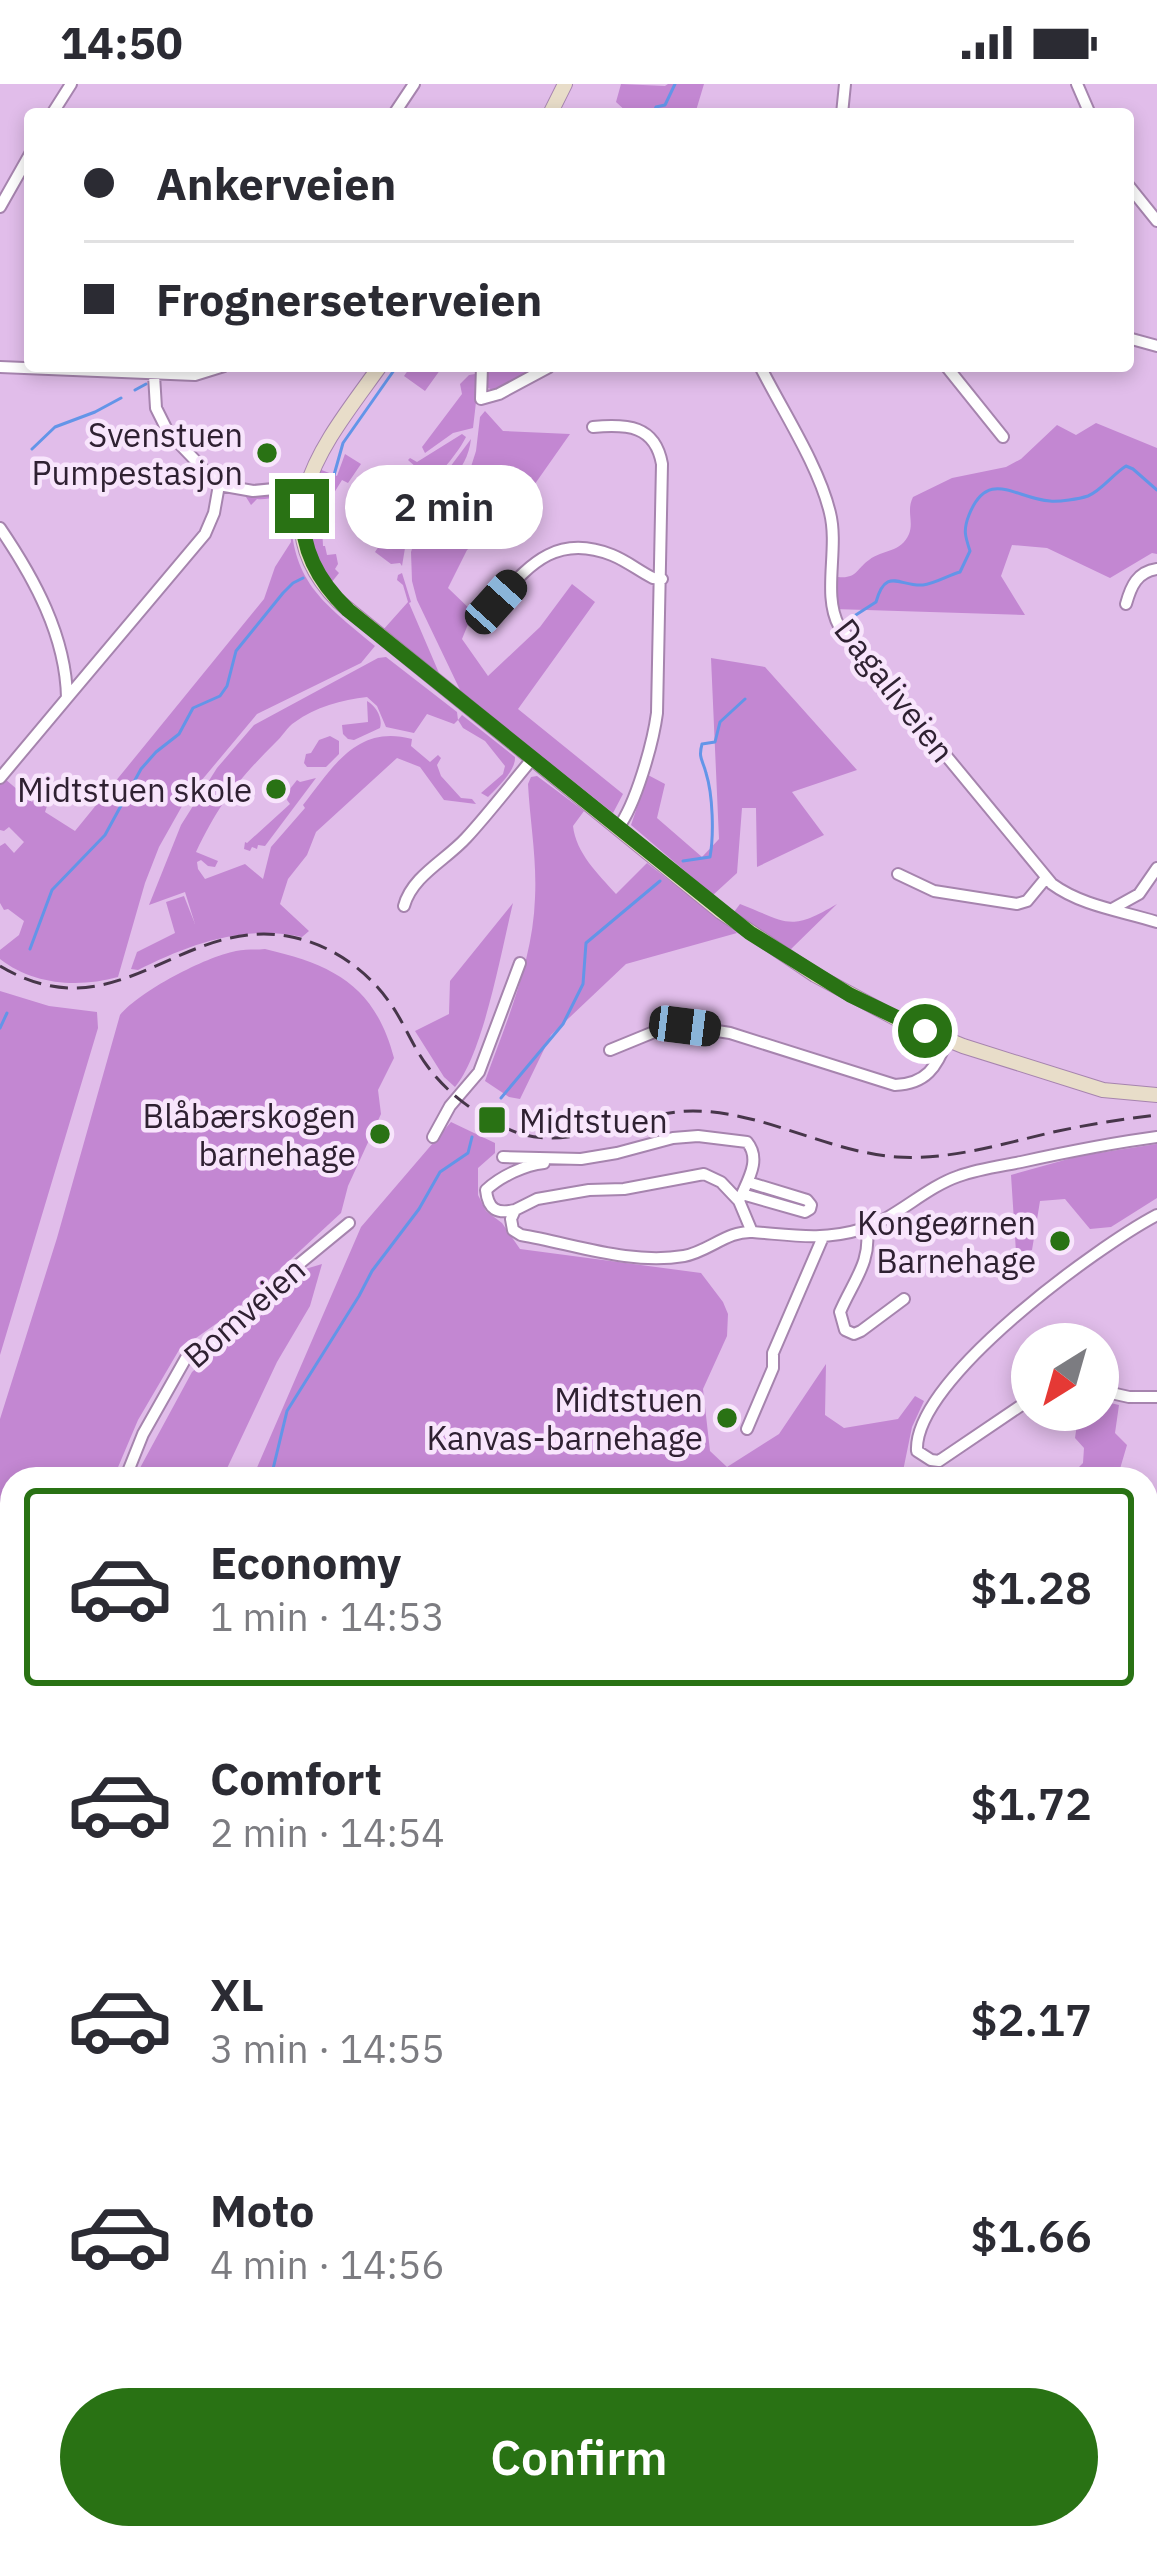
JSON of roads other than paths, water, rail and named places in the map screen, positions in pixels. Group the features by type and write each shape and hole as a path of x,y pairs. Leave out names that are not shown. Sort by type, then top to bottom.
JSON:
{"main road":[{"path":"376,372 326,442 305,486 303,538 330,592 721,911 782,954 865,1004 947,1040 1076,1082 1157,1095"}],"street":[{"path":"0,207 24,165"},
{"path":"1134,192 1157,220"},
{"path":"96,372 205,372"},
{"path":"482,372 481,399 540,372"},
{"name":"Dagaliveien","path":"763,372 826,498 834,537 836,620 1046,878 1066,894 1157,922"},
{"path":"951,372 1003,437"},
{"path":"154,375 156,408 168,432 219,485 254,491 305,486"},
{"path":"593,427 630,427 650,437 662,464 656,724 629,808 618,827"},
{"path":"0,778 205,534 219,485"},
{"path":"0,528 31,573 53,627 67,698"},
{"path":"480,618 530,567 560,548 602,551 662,579"},
{"path":"1126,604 1139,576 1157,569"},
{"path":"404,906 416,884 465,839 533,758"},
{"path":"1112,909 1139,893 1157,868"},
{"path":"898,874 934,891 1023,904 1046,878"},
{"path":"433,1137 450,1106 478,1072 520,963"},
{"path":"610,1050 655,1032 702,1028 895,1085 912,1084 926,1076 939,1062 947,1040"},
{"path":"515,1210 513,1230 521,1235 645,1258 683,1256 752,1232 823,1237 866,1228 961,1175 1157,1136"},
{"path":"744,1193 807,1200 810,1209 744,1193 696,1173 624,1189 537,1199 501,1213 492,1210 486,1190 532,1165 616,1154 673,1138 747,1142 755,1158 744,1193 752,1232"},
{"path":"503,1157 581,1159"},
{"path":"1013,1323 1114,1239 1157,1215"},
{"name":"Bomveien","path":"130,1467 142,1434 186,1358 227,1333 349,1223"},
{"path":"866,1228 866,1260 840,1312 845,1330 861,1331 904,1299"},
{"path":"747,1430 773,1368 773,1353 823,1237"},
{"path":"1011,1324 967,1362 937,1397 918,1434 917,1450 938,1461 1011,1412"},
{"path":"1119,1395 1157,1397"}],"waterway":[{"path":"656,108 665,105 675,84"},
{"path":"334,475 343,443 393,372"},
{"path":"135,390 146,384"},
{"path":"32,449 55,427 121,398"},
{"path":"848,620 876,602 889,581 923,585 960,572 970,551 967,520 985,492 1004,489 1050,501 1074,499 1093,493 1126,466 1157,490"},
{"path":"30,949 52,890 105,835 141,769 179,734 193,708 220,696 236,651 283,593 303,578"},
{"path":"683,861 710,857 711,803 702,744 715,742 720,722 745,699"},
{"path":"501,1098 563,1024 583,984 586,943 660,881"},
{"path":"0,1028 7,1013"},
{"path":"273,1467 287,1411 372,1271 419,1209 440,1172 468,1153 472,1137"}],"railway":[{"path":"0,966 41,984 78,988 113,982 212,943 248,935 304,940 350,962 375,985 423,1060 454,1094 473,1110 529,1136 575,1136 693,1111 745,1117 871,1154 916,1157 974,1151 1076,1127 1157,1115"}],"place":[{"name":"Svenstuen Pumpestasjon","path":"267,453"},
{"name":"Midtstuen skole","path":"276,789"},
{"name":"Midtstuen","path":"492,1120"},
{"name":"Blåbærskogen barnehage","path":"380,1134"},
{"name":"Kongeørnen Barnehage","path":"1060,1241"},
{"name":"Midtstuen Kanvas-barnehage","path":"727,1418"}]}
